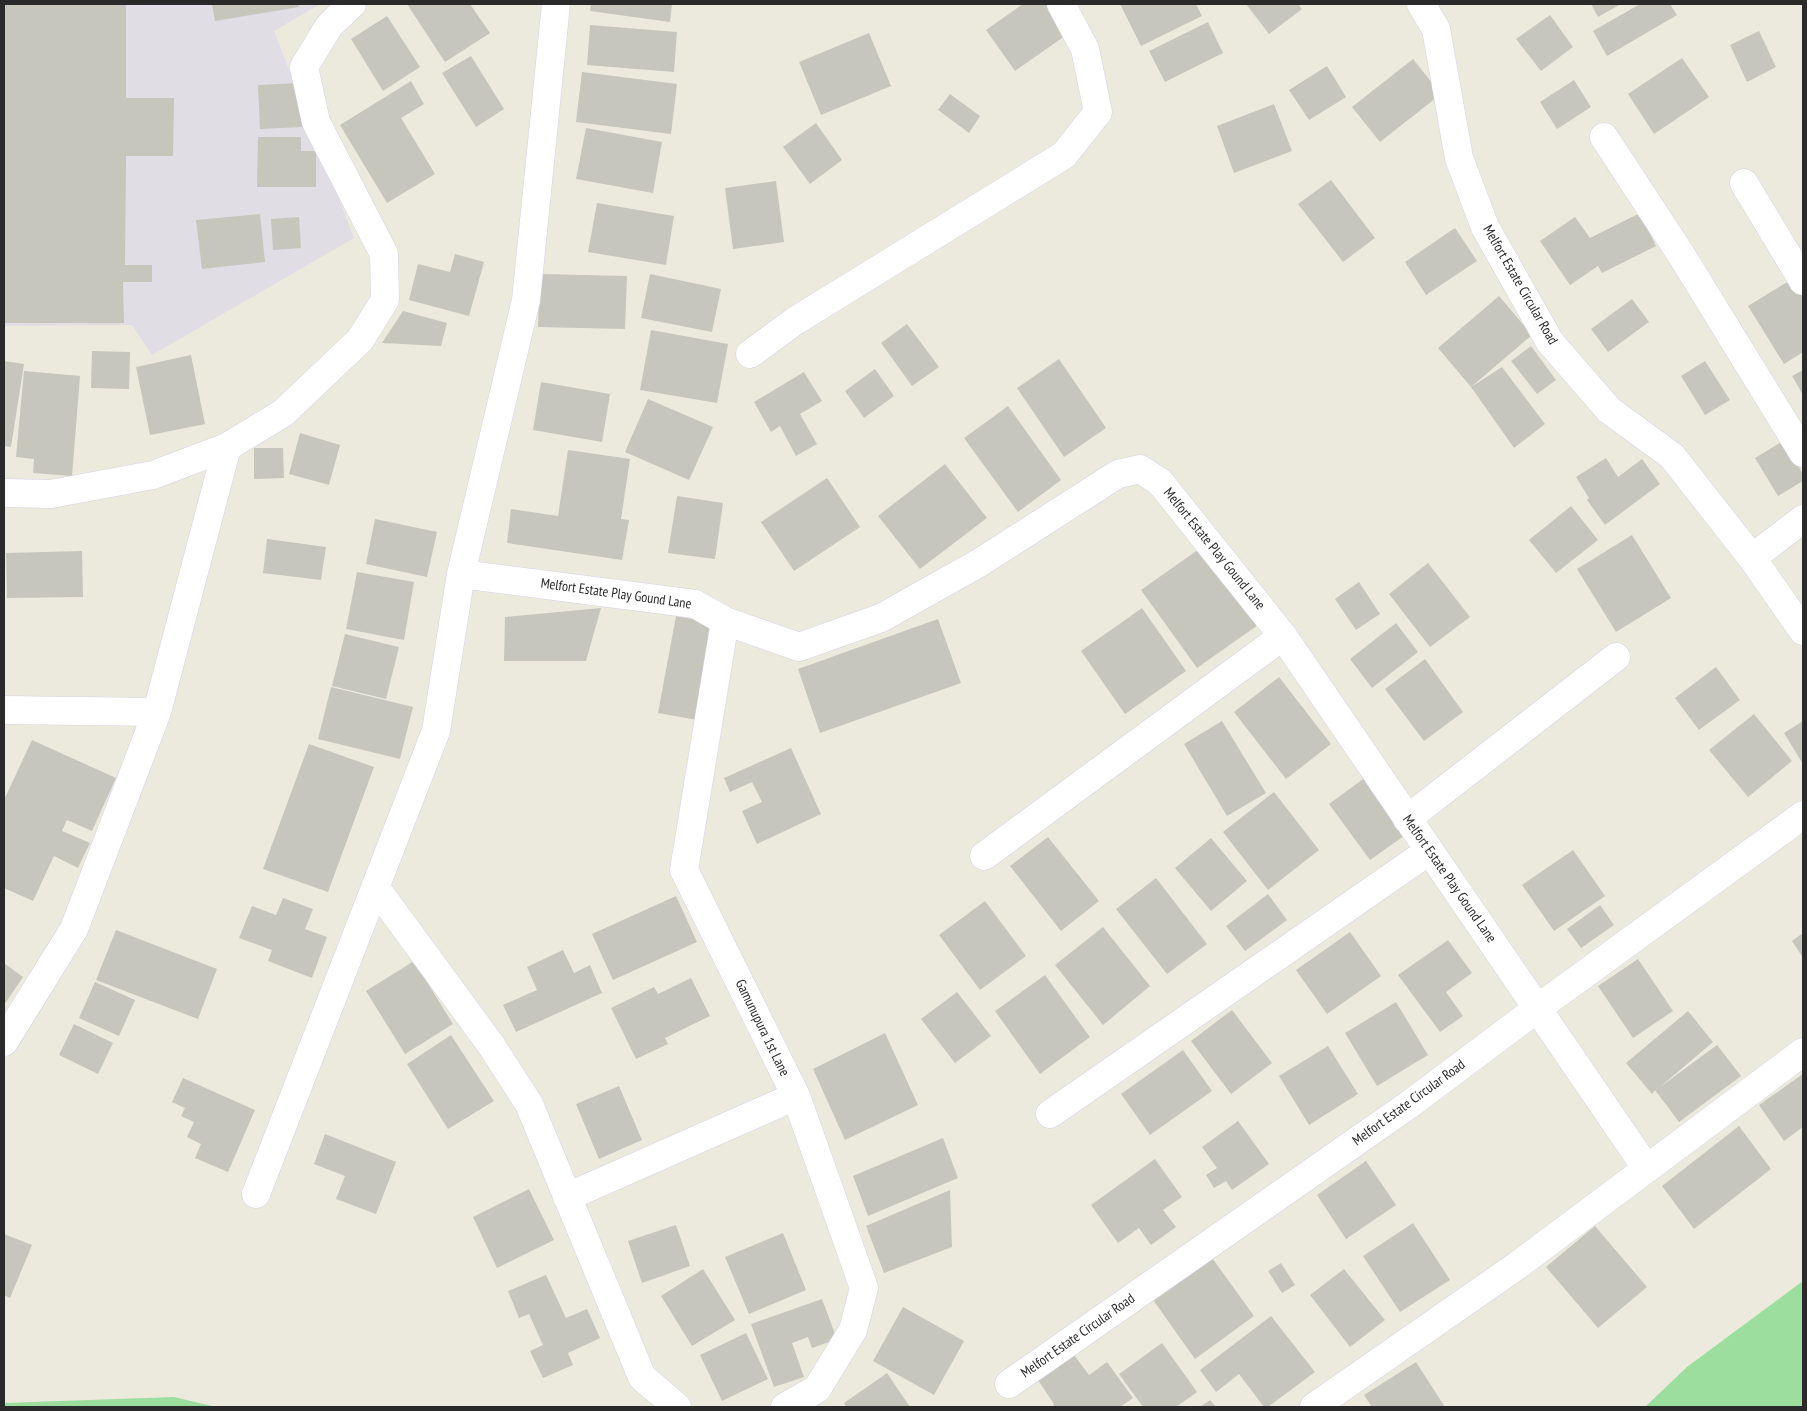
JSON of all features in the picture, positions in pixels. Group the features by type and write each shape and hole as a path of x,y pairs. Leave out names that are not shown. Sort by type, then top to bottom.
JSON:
{"street":[{"path":"4,493 51,494 153,475 227,447 283,413 360,340 385,300 384,254 316,122 304,67 329,26 352,4"},
{"path":"256,1194 436,731 461,574 526,300 556,4"},
{"path":"750,354 795,321 1064,155 1098,112 1085,48 1061,4"},
{"name":"Melfort Estate Circular Road","path":"1421,4 1436,29 1460,158 1485,227 1550,342 1610,410 1672,456 1752,558 1803,631"},
{"path":"1604,138 1682,256 1803,453"},
{"path":"1744,183 1803,281"},
{"path":"4,1042 74,929 157,712 227,447"},
{"name":"Melfort Estate Play Gound Lane","path":"461,574 696,604 726,621 799,647 881,618 979,563 1118,474 1140,469 1160,482 1283,636 1428,851 1538,1008 1647,1169"},
{"path":"1752,558 1803,519"},
{"name":"Gamunupura 1st Lane","path":"726,621 684,870 796,1096 864,1288 853,1330 817,1389 785,1407"},
{"path":"984,856 1283,636"},
{"path":"1407,818 1616,657"},
{"path":"4,710 157,712"},
{"name":"Melfort Estate Circular Road","path":"1010,1384 1410,1104 1538,1008 1803,815"},
{"path":"1050,1114 1428,851"},
{"path":"376,888 491,1044 529,1104 642,1377 677,1407"},
{"path":"1314,1407 1518,1265 1803,1052"},
{"path":"567,1197 796,1096"}],"shaded area":[{"path":"4,4 320,4 274,31 354,238 152,355 132,325 4,326"}],"green space":[{"path":"1803,1281 1803,1407 1645,1407 1687,1367"},
{"path":"174,1397 216,1407 4,1407 4,1403"}],"building":[{"path":"4,4 126,4 126,98 174,98 173,156 126,156 125,265 152,265 152,282 123,282 124,323 4,323"},
{"path":"212,4 298,4 299,7 215,21"},
{"path":"407,4 470,4 490,33 445,62"},
{"path":"591,4 672,4 670,22 590,11"},
{"path":"1023,4 1053,4 1072,31 1015,71 986,30"},
{"path":"1120,4 1196,4 1202,16 1141,46"},
{"path":"1246,4 1298,4 1302,9 1269,34"},
{"path":"1591,4 1621,4 1598,17"},
{"path":"1640,4 1670,4 1677,15 1607,56 1593,31"},
{"path":"1550,15 1573,47 1541,71 1516,39"},
{"path":"387,16 420,67 383,91 351,39"},
{"path":"1208,22 1223,53 1165,82 1149,51"},
{"path":"590,25 677,32 674,72 587,65"},
{"path":"1759,31 1776,67 1747,82 1730,45"},
{"path":"869,33 891,86 821,115 799,62"},
{"path":"471,56 504,109 476,127 442,73"},
{"path":"1682,58 1709,97 1654,134 1628,94"},
{"path":"1413,59 1441,94 1380,142 1352,107"},
{"path":"1327,66 1346,97 1309,120 1289,90"},
{"path":"582,72 677,84 671,134 576,122"},
{"path":"1574,80 1591,107 1557,129 1540,102"},
{"path":"411,81 424,104 401,118 435,174 387,203 340,125"},
{"path":"300,83 302,127 260,129 258,85"},
{"path":"950,94 980,116 969,133 938,110"},
{"path":"1274,104 1292,151 1234,173 1217,126"},
{"path":"816,123 842,160 810,184 783,147"},
{"path":"586,128 662,142 653,193 576,179"},
{"path":"258,137 301,137 301,151 316,151 316,187 257,187"},
{"path":"1331,180 1375,238 1343,262 1298,204"},
{"path":"776,181 784,242 733,249 725,188"},
{"path":"597,203 674,216 666,265 588,252"},
{"path":"1640,213 1656,246 1602,273 1598,266 1570,285 1540,241 1575,217 1590,238"},
{"path":"260,214 265,262 202,269 196,220"},
{"path":"299,217 301,248 273,250 271,219"},
{"path":"1455,228 1477,261 1426,295 1405,262"},
{"path":"455,254 484,262 469,316 409,300 418,264 450,272"},
{"path":"1802,273 1803,352 1784,364 1748,306"},
{"path":"540,274 627,276 625,329 538,327"},
{"path":"650,274 721,289 712,332 641,318"},
{"path":"1499,296 1532,335 1471,387 1438,348"},
{"path":"1632,299 1649,322 1608,352 1591,329"},
{"path":"403,311 447,323 441,346 382,343"},
{"path":"907,324 939,367 912,386 881,343"},
{"path":"651,330 728,344 717,403 640,390"},
{"path":"1531,346 1556,380 1537,394 1511,361"},
{"path":"92,351 130,352 129,389 91,388"},
{"path":"191,355 205,424 150,435 136,367"},
{"path":"1059,359 1106,428 1064,457 1017,388"},
{"path":"4,361 24,364 11,447 4,446"},
{"path":"1705,361 1730,400 1705,415 1681,376"},
{"path":"1502,367 1545,424 1514,448 1471,387"},
{"path":"875,369 894,396 864,418 845,391"},
{"path":"1803,370 1803,395 1792,376"},
{"path":"24,371 80,376 72,476 33,473 34,459 16,457"},
{"path":"804,372 822,401 800,414 817,444 796,456 780,426 771,432 754,402"},
{"path":"541,382 610,394 602,442 533,430"},
{"path":"648,399 713,427 689,480 625,452"},
{"path":"1008,406 1061,480 1018,512 964,438"},
{"path":"300,433 340,445 329,485 289,474"},
{"path":"1783,441 1803,474 1803,481 1778,496 1755,458"},
{"path":"254,448 283,448 284,478 254,479"},
{"path":"568,450 630,459 621,519 629,520 622,560 507,543 511,509 558,516"},
{"path":"1606,458 1618,477 1642,459 1660,484 1605,525 1587,500 1589,498 1576,477"},
{"path":"945,464 987,518 920,569 878,516"},
{"path":"827,478 860,527 794,571 761,522"},
{"path":"677,496 723,503 715,559 668,553"},
{"path":"1571,506 1598,540 1556,573 1529,540"},
{"path":"375,519 437,532 427,577 366,564"},
{"path":"1632,535 1671,598 1616,632 1577,569"},
{"path":"267,539 326,547 321,580 263,573"},
{"path":"1202,547 1258,625 1197,668 1141,590"},
{"path":"82,551 83,597 7,598 6,553"},
{"path":"1428,563 1470,617 1430,647 1389,594"},
{"path":"357,572 414,582 404,640 346,629"},
{"path":"1359,582 1380,614 1356,630 1335,599"},
{"path":"601,608 586,661 504,661 505,617"},
{"path":"1142,608 1186,671 1125,714 1081,651"},
{"path":"676,616 714,623 697,720 658,713"},
{"path":"938,619 961,683 820,733 798,669"},
{"path":"1396,623 1418,652 1372,688 1350,659"},
{"path":"345,634 399,647 386,699 332,686"},
{"path":"1425,659 1463,712 1424,741 1385,689"},
{"path":"1716,667 1740,700 1699,730 1675,698"},
{"path":"1279,677 1331,744 1286,779 1234,712"},
{"path":"331,687 413,707 400,759 318,739"},
{"path":"1754,714 1792,761 1748,797 1709,750"},
{"path":"1222,721 1266,793 1227,816 1184,744"},
{"path":"1803,721 1803,764 1784,733"},
{"path":"32,740 116,778 92,831 67,820 62,831 90,843 78,868 54,856 33,901 4,888 4,800"},
{"path":"309,744 374,767 328,892 263,869"},
{"path":"791,748 821,814 757,844 742,811 762,802 752,782 730,792 724,778"},
{"path":"1370,774 1411,831 1370,860 1329,804"},
{"path":"1274,792 1319,850 1268,890 1223,832"},
{"path":"1048,837 1099,901 1061,931 1010,866"},
{"path":"1211,838 1247,881 1211,911 1175,868"},
{"path":"1573,850 1605,896 1554,931 1522,885"},
{"path":"1156,878 1207,944 1167,974 1116,909"},
{"path":"1268,894 1287,920 1245,951 1226,926"},
{"path":"676,896 697,942 613,980 592,934"},
{"path":"283,898 313,909 305,929 327,937 312,978 268,961 272,950 239,938 252,906 276,915"},
{"path":"985,901 1026,956 980,990 939,935"},
{"path":"1600,905 1614,925 1581,948 1567,929"},
{"path":"1103,927 1150,986 1103,1025 1055,965"},
{"path":"116,930 217,969 198,1019 96,980"},
{"path":"1350,932 1381,976 1327,1014 1296,970"},
{"path":"1803,933 1803,958 1792,941"},
{"path":"1448,940 1472,973 1446,992 1463,1016 1440,1032 1398,975"},
{"path":"563,950 574,973 590,965 602,993 516,1032 503,1005 537,990 527,967"},
{"path":"1638,959 1673,1011 1633,1038 1598,986"},
{"path":"414,961 453,1024 405,1054 366,991"},
{"path":"4,963 23,977 4,1005"},
{"path":"1045,975 1090,1037 1040,1074 995,1011"},
{"path":"691,978 710,1016 665,1038 668,1044 636,1059 611,1008 654,987 658,994"},
{"path":"95,982 135,1000 119,1036 79,1018"},
{"path":"957,992 991,1036 955,1063 921,1019"},
{"path":"1396,1002 1428,1055 1377,1086 1345,1033"},
{"path":"1232,1010 1272,1063 1231,1094 1191,1041"},
{"path":"1688,1011 1713,1042 1660,1087 1717,1045 1741,1076 1679,1122 1655,1090 1652,1094 1626,1063"},
{"path":"74,1024 113,1043 98,1074 59,1055"},
{"path":"885,1033 918,1105 845,1140 813,1069"},
{"path":"451,1035 494,1101 448,1129 407,1064"},
{"path":"1328,1046 1358,1094 1309,1125 1279,1076"},
{"path":"1183,1050 1212,1091 1150,1135 1121,1094"},
{"path":"1803,1074 1803,1127 1784,1141 1759,1105"},
{"path":"183,1078 255,1110 228,1172 195,1158 201,1144 187,1137 194,1122 181,1116 185,1108 172,1102"},
{"path":"619,1086 642,1140 599,1159 576,1104"},
{"path":"1238,1121 1269,1164 1232,1190 1226,1181 1214,1188 1206,1175 1217,1168 1202,1147"},
{"path":"1739,1126 1771,1169 1694,1229 1662,1186"},
{"path":"325,1134 396,1162 376,1214 336,1199 345,1176 314,1164"},
{"path":"943,1138 958,1178 868,1216 853,1176"},
{"path":"1155,1159 1182,1197 1163,1210 1176,1227 1151,1245 1139,1228 1118,1243 1091,1205"},
{"path":"1366,1161 1396,1205 1346,1239 1317,1195"},
{"path":"529,1189 554,1240 497,1268 473,1217"},
{"path":"950,1190 952,1247 884,1273 866,1226"},
{"path":"1413,1223 1450,1280 1400,1312 1363,1256"},
{"path":"676,1225 690,1266 642,1283 628,1241"},
{"path":"1595,1226 1647,1287 1598,1328 1546,1267"},
{"path":"783,1233 806,1290 749,1314 725,1257"},
{"path":"4,1234 32,1245 10,1298 4,1295"},
{"path":"1210,1255 1254,1316 1195,1359 1151,1297"},
{"path":"1281,1263 1295,1285 1282,1293 1268,1271"},
{"path":"703,1269 735,1320 692,1346 661,1296"},
{"path":"1344,1269 1385,1320 1350,1347 1310,1295"},
{"path":"546,1275 566,1318 587,1309 600,1338 568,1353 573,1365 543,1378 530,1351 543,1345 529,1314 519,1318 508,1291"},
{"path":"822,1299 837,1339 812,1348 808,1337 792,1343 804,1377 774,1387 751,1324"},
{"path":"903,1307 964,1341 934,1395 873,1361"},
{"path":"1271,1316 1315,1372 1268,1407 1264,1407 1239,1374 1216,1392 1200,1370"},
{"path":"746,1333 768,1379 722,1401 700,1355"},
{"path":"1162,1343 1197,1392 1176,1407 1143,1407 1119,1374"},
{"path":"1074,1355 1089,1375 1107,1362 1133,1398 1120,1407 1054,1407 1054,1404 1038,1380"},
{"path":"1416,1362 1445,1407 1372,1407 1364,1395"},
{"path":"887,1373 910,1407 846,1407 844,1403"},
{"path":"1210,1400 1216,1407 1200,1407"}]}
